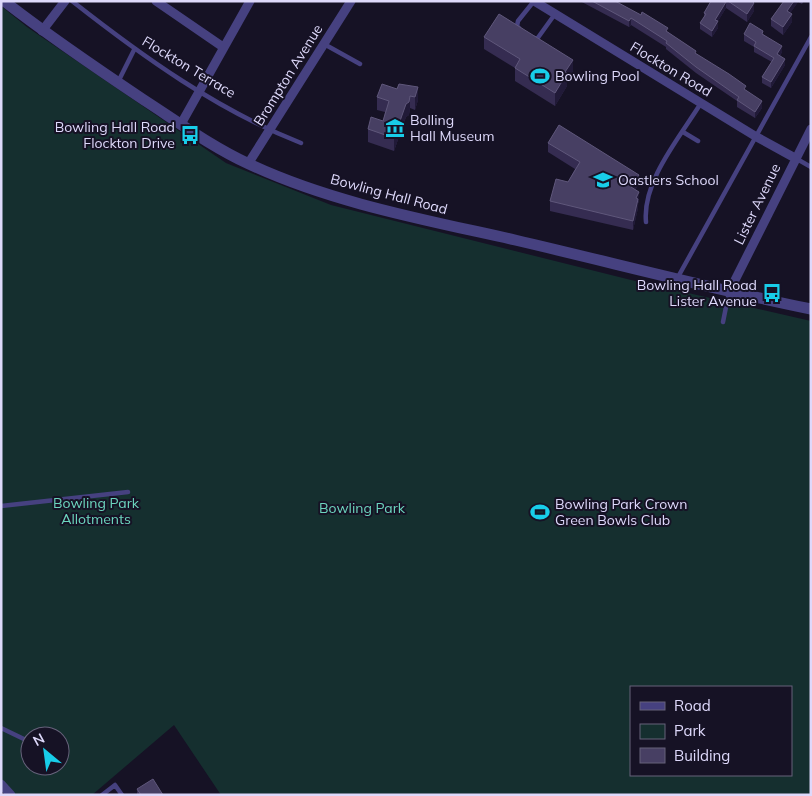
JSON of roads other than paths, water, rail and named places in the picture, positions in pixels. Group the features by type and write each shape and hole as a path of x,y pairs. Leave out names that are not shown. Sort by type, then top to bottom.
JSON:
{"street":[{"name":"Bowling Hall Road","path":"4,1 42,31 118,82 181,124 248,164 311,188 383,210 677,278 729,292 811,309"},
{"path":"42,31 66,1"},
{"path":"156,1 223,47"},
{"path":"181,124 250,1"},
{"name":"Brompton Avenue","path":"248,164 351,1"},
{"name":"Flockton Road","path":"534,1 794,158"},
{"name":"Lister Avenue","path":"729,292 794,158 811,129"},
{"path":"1,784 12,795"}],"lane":[{"name":"Flockton Terrace","path":"72,1 134,50 270,130 300,142"},
{"path":"524,33 517,26 518,21 534,1"},
{"path":"531,36 537,39 555,14"},
{"path":"677,278 811,37"},
{"path":"324,44 360,64"},
{"path":"118,82 134,50"},
{"path":"646,222 645,211 649,189 701,103"},
{"path":"683,132 698,140"},
{"path":"794,158 811,167"},
{"path":"724,322 729,292"},
{"path":"1,506 128,492"},
{"path":"1,728 20,737"},
{"path":"102,795 115,785 122,795"}],"place":[{"name":"Bowling Pool","path":"540,76"},
{"name":"Bolling Hall Museum","path":"395,128"},
{"name":"Bowling Hall Road Flockton Drive","path":"190,135"},
{"name":"Oastlers School","path":"603,180"},
{"name":"Bowling Hall Road Lister Avenue","path":"772,293"},
{"name":"Bowling Park Crown Green Bowls Club","path":"540,512"}],"park label":[{"name":"Bowling Park","path":"362,508"},
{"name":"Bowling Park Allotments","path":"96,512"}]}
